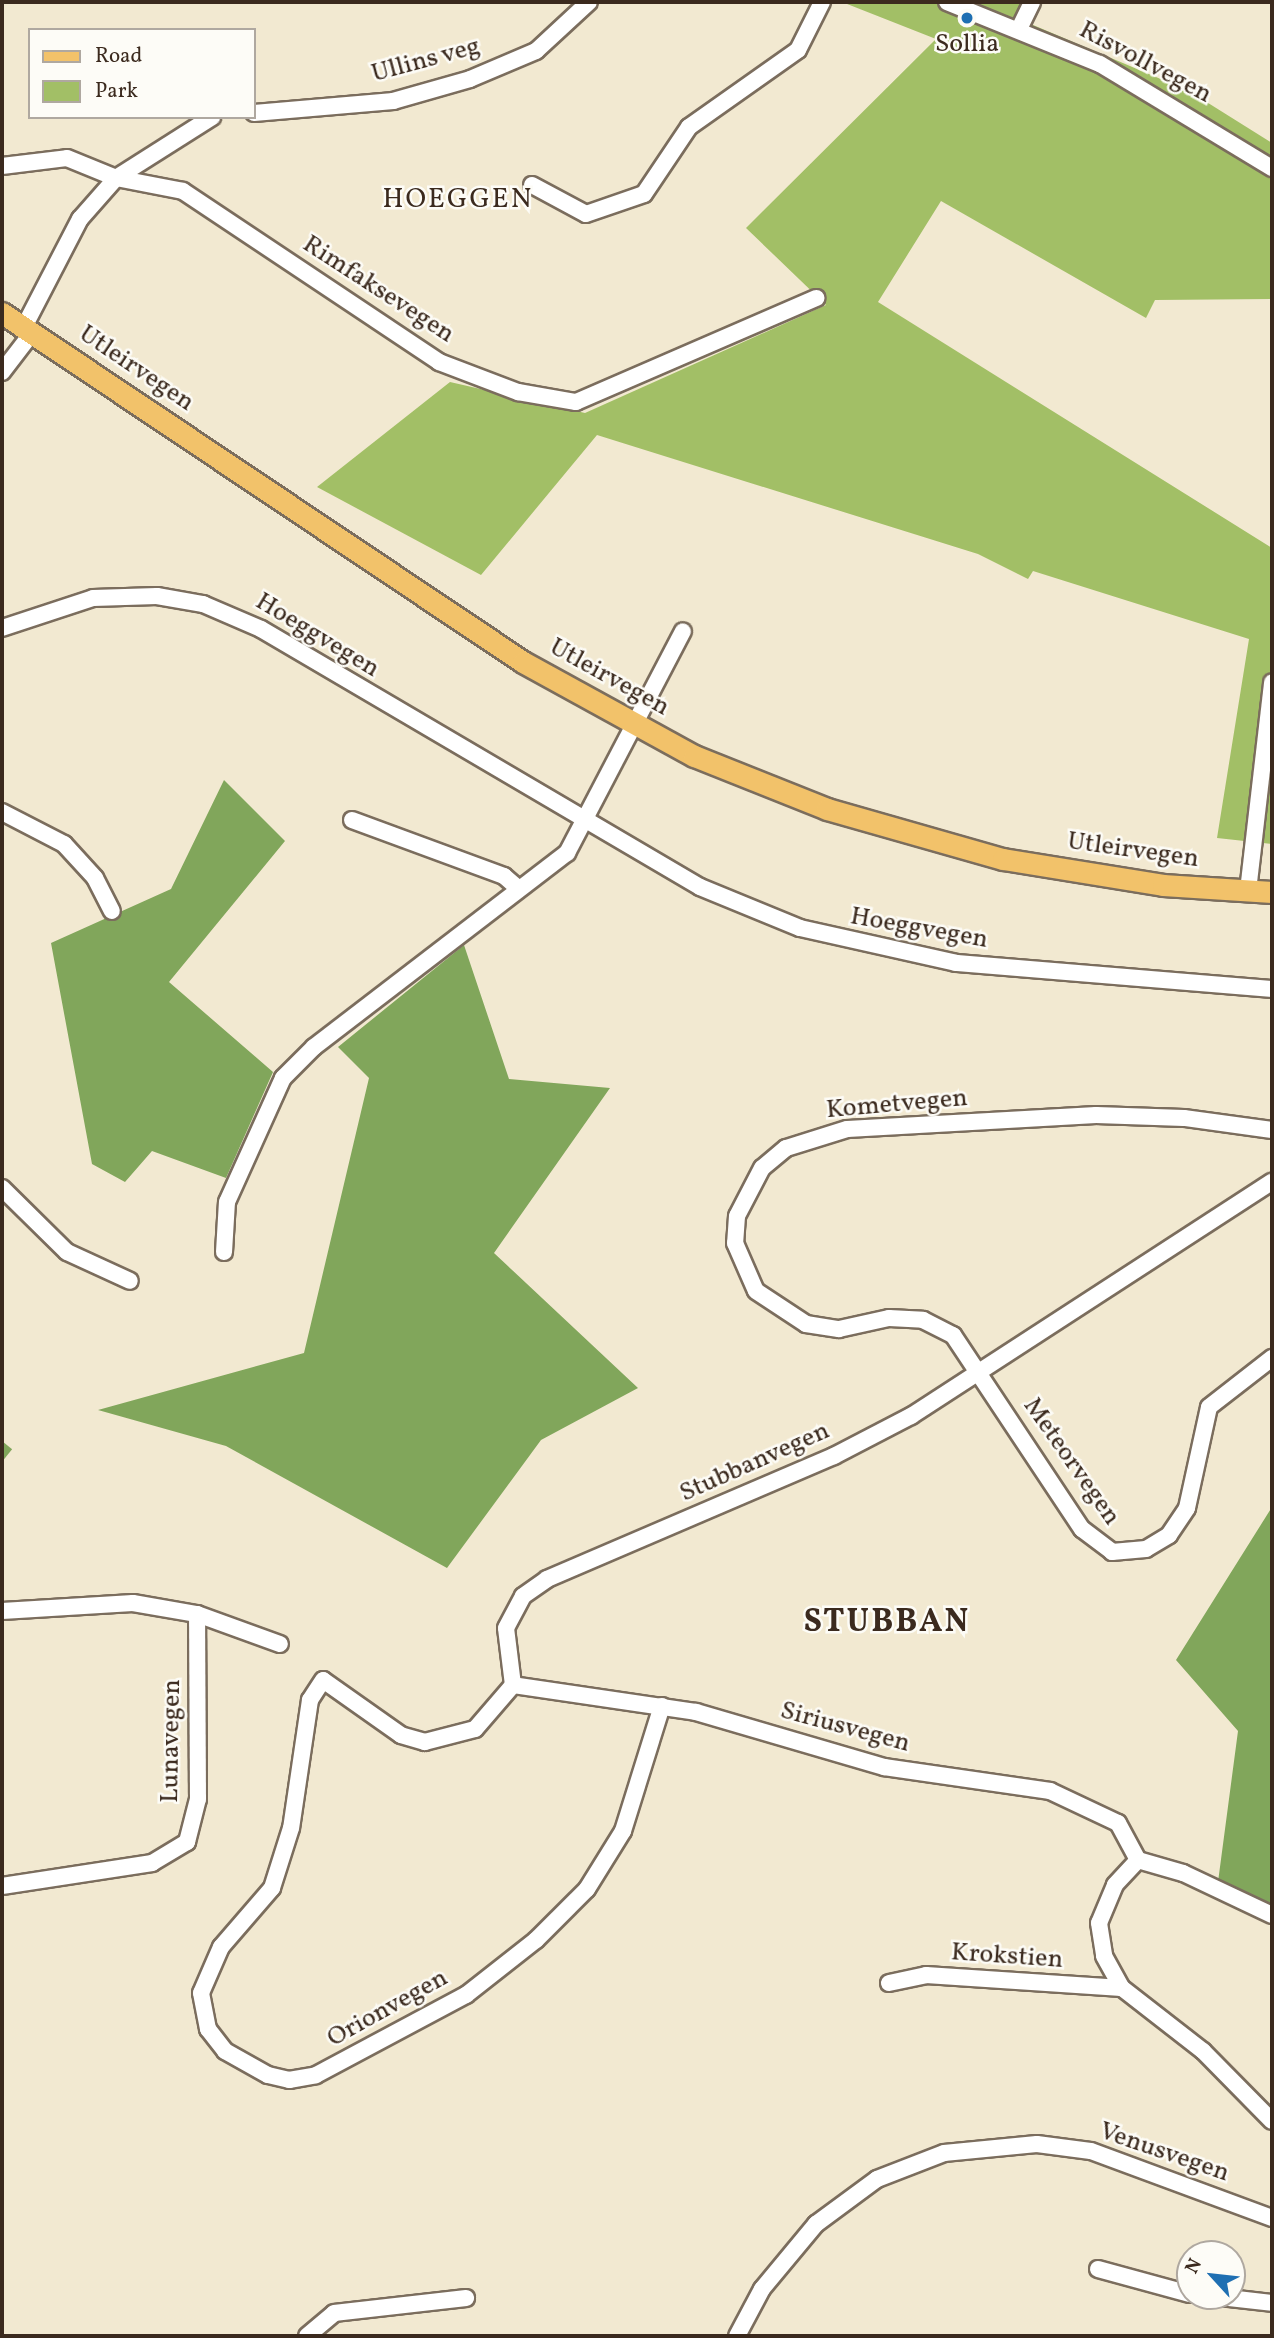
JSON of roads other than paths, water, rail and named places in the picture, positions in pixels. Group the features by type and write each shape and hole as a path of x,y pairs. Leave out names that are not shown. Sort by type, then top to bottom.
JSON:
{"main road":[{"name":"Utleirvegen","path":"2,313 513,655 631,725 781,793 940,844 1099,876 1272,892"}],"street":[{"name":"Ullins veg","path":"256,113 393,101 470,79 536,51 589,2"},
{"path":"532,185 586,215 643,194 689,127 798,50 822,2"},
{"name":"Risvollvegen","path":"947,2 1020,27 1172,103 1272,168"},
{"path":"1020,27 1032,2"},
{"path":"2,372 28,330 80,219 116,178 209,119"},
{"path":"2,166 67,158 116,178"},
{"name":"Rimfaksevegen","path":"116,178 183,191 439,362 518,392 576,402 816,298"},
{"name":"Hoeggvegen","path":"2,628 68,602 124,595 226,612 582,822 700,887 874,949 1003,968 1272,989"},
{"path":"224,1252 227,1202 283,1078 567,853 631,725 683,631"},
{"path":"1248,891 1272,682"},
{"path":"2,812 64,844 95,878 112,911"},
{"path":"352,820 493,872 519,889"},
{"name":"Kometvegen","path":"980,1374 953,1335 937,1324 889,1318 839,1329 806,1324 774,1308 756,1291 735,1243 737,1216 762,1168 786,1148 847,1129 1096,1115 1184,1118 1272,1130"},
{"name":"Stubbanvegen","path":"513,1685 506,1628 523,1596 547,1580 834,1456 980,1374 1272,1182"},
{"path":"2,1188 66,1252 130,1281"},
{"name":"Meteorvegen","path":"980,1374 1082,1529 1101,1547 1124,1553 1169,1535 1187,1508 1209,1408 1272,1358"},
{"path":"2,1611 133,1603 197,1614 280,1644"},
{"name":"Lunavegen","path":"2,1886 152,1863 187,1842 198,1799 197,1614"},
{"name":"Orionvegen","path":"513,1685 475,1729 425,1742 401,1735 323,1680 310,1700 291,1828 272,1888 221,1947 201,1993 208,2029 225,2051 289,2080 345,2064 466,1995 536,1940 587,1889 623,1831 662,1706"},
{"name":"Siriusvegen","path":"513,1685 662,1706 884,1767 1050,1791 1118,1823 1138,1860"},
{"path":"1138,1860 1183,1873 1272,1915"},
{"name":"Krokstien","path":"1138,1860 1115,1885 1098,1923 1104,1956 1122,1988 1203,2051 1272,2121"},
{"name":"Krokstien","path":"889,1983 926,1975 1122,1988"},
{"name":"Venusvegen","path":"737,2336 762,2289 816,2224 877,2179 944,2153 1037,2144 1091,2151 1272,2218"},
{"path":"1098,2269 1176,2290"},
{"path":"307,2336 334,2313 466,2298"},
{"path":"1246,2300 1272,2303"}],"place":[{"name":"Sollia","path":"967,18"}],"district":[{"name":"HOEGGEN","path":"458,200"},
{"name":"STUBBAN","path":"887,1624"}]}
